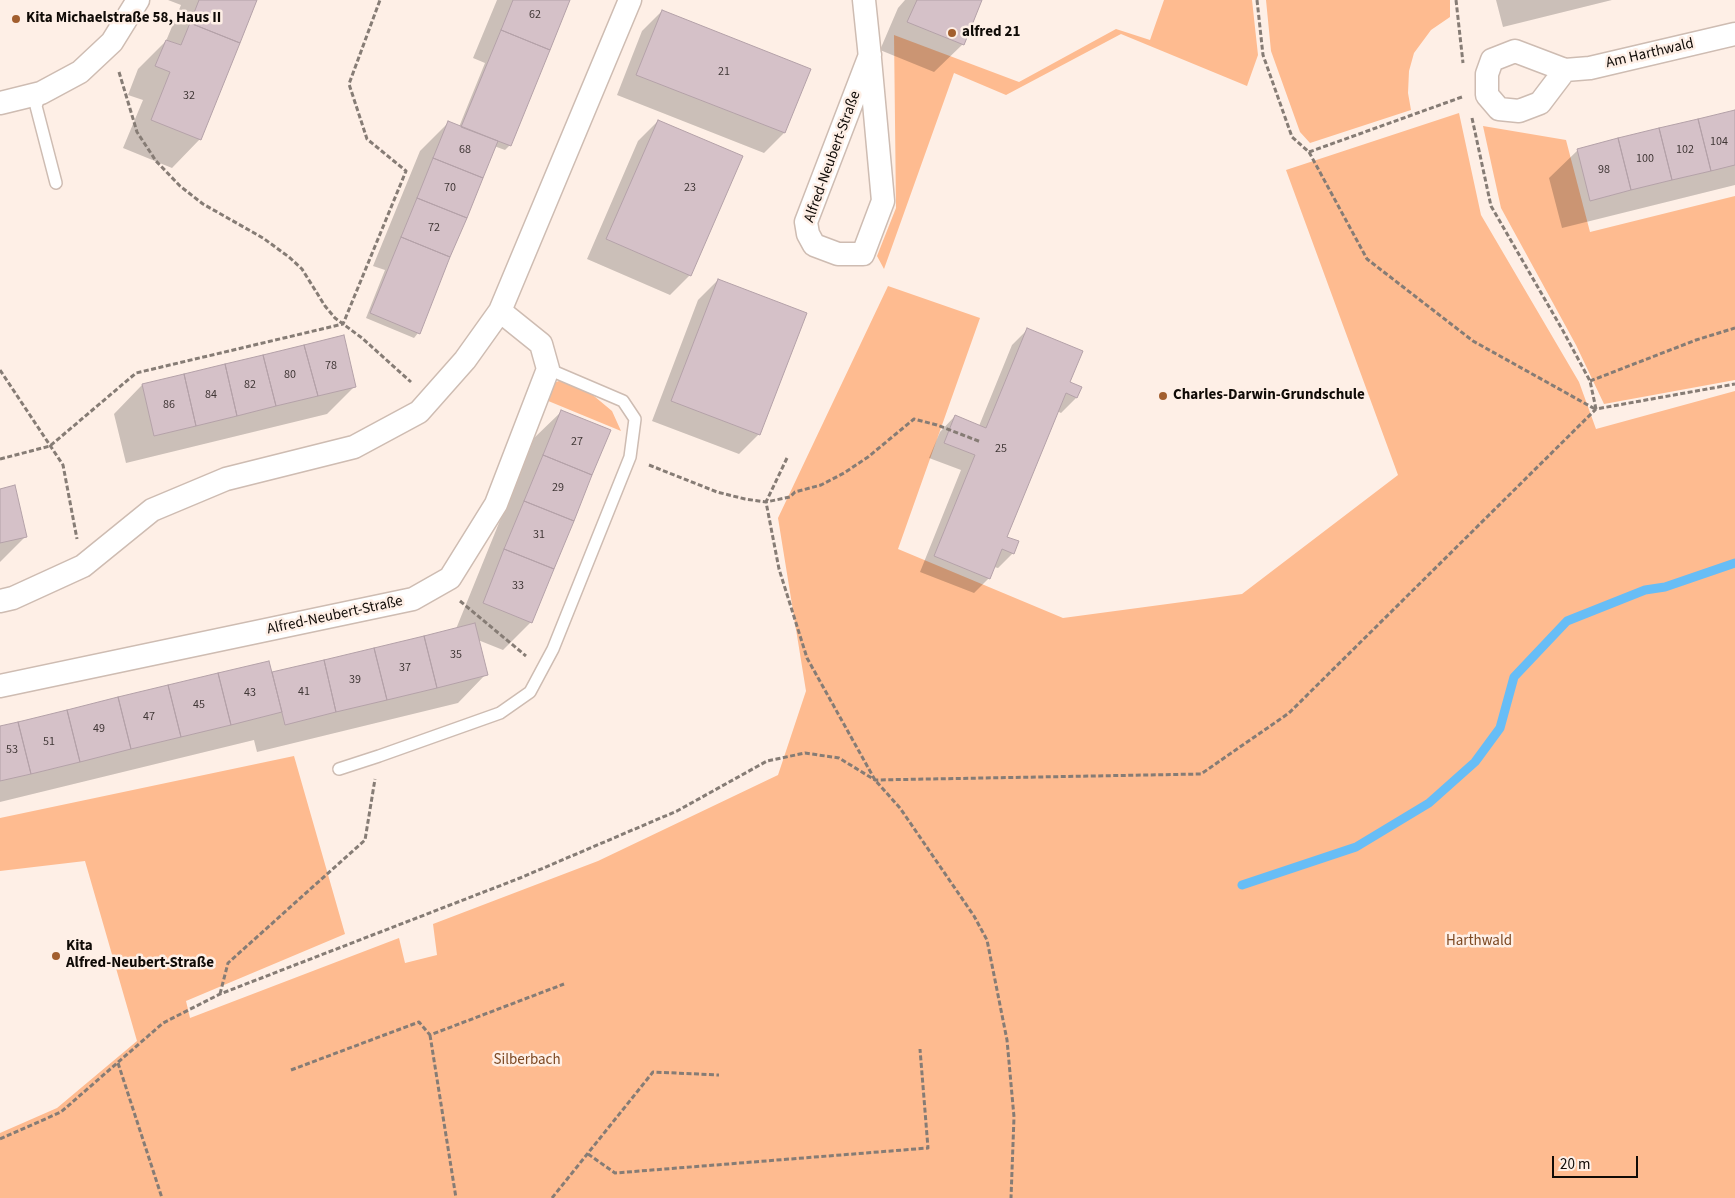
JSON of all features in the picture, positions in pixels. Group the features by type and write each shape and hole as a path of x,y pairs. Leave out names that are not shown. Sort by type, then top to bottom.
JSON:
{"street":[{"path":"0,103 41,93 80,72 112,42 138,0"},
{"path":"0,601 13,598 83,566 152,510 226,479 354,447 419,412 465,360 500,311 630,0"},
{"name":"Alfred-Neubert-Straße","path":"864,0 870,56 883,201 864,254 838,254 814,244 808,234 806,222 870,56"},
{"name":"Am Harthwald","path":"1565,70 1590,68 1735,34"},
{"path":"500,311 541,344 548,368"},
{"name":"Alfred-Neubert-Straße","path":"0,686 412,599 440,584 450,578 496,504 548,368"}],"lane":[{"path":"41,93 36,106 56,183"},
{"path":"339,769 500,713 530,692 553,648 630,457 635,419 623,401 548,368"}],"path":[{"path":"343,324 406,171 367,139 349,84 380,0"},
{"path":"1257,0 1263,55 1292,137 1309,152 1368,259 1473,341 1596,409"},
{"path":"1456,0 1464,69"},
{"path":"112,42 137,132 156,161 180,186 203,204 263,238 289,256 302,269 324,306 417,388 419,412"},
{"path":"1309,152 1467,95"},
{"path":"1471,114 1491,206 1562,329 1590,382 1596,409"},
{"path":"0,459 50,446 136,373 343,324"},
{"path":"1590,382 1696,340 1735,328"},
{"path":"0,370 63,465 83,566"},
{"path":"0,1139 61,1112 163,1023 220,994 520,878 677,811 767,760 806,753 839,758 875,780 1201,774 1289,713 1596,409 1735,384"},
{"path":"645,463 718,492 766,502 790,497 795,492 821,485 844,473 868,457 914,419 937,424 981,442"},
{"path":"787,458 766,502 779,569 807,658 875,780 900,808 974,916 987,940 1007,1040 1014,1117 1011,1198"},
{"path":"440,584 542,669"},
{"path":"220,994 228,963 365,840 379,756"},
{"path":"430,1035 564,984"},
{"path":"290,1070 419,1022 430,1035 456,1198"},
{"path":"588,1154 615,1173 928,1148 920,1049"},
{"path":"118,1063 162,1198"},
{"path":"552,1198 654,1072 719,1075"}],"green space":[{"path":"1164,0 1252,0 1258,55 1247,86 1121,34 1006,95 954,73 884,269 877,256 896,208 894,35 1019,82 1116,29 1150,40"},
{"path":"1266,0 1450,0 1450,17 1431,30 1414,53 1409,71 1408,93 1411,110 1310,143 1300,132 1271,51"},
{"path":"1459,113 1481,215 1579,382 1596,429 1735,391 1735,1198 0,1198 0,1133 57,1108 137,1041 85,861 0,871 0,818 294,756 345,934 186,1001 190,1018 399,938 405,963 437,955 433,924 598,861 778,775 806,691 778,518 888,286 980,318 898,549 1063,618 1242,594 1398,475 1286,170"},
{"path":"1483,126 1566,140 1590,232 1735,196 1735,380 1604,404 1576,345 1501,208"},
{"path":"562,380 588,391 612,411 621,431 541,398 550,384"}],"building":[{"path":"199,0 257,0 240,43 190,23"},
{"path":"513,0 570,0 550,50 501,30"},
{"name":"alfred 21","path":"917,0 982,0 964,45 907,22"},
{"path":"662,10 811,69 785,133 636,75"},
{"path":"190,23 240,43 201,140 151,120 170,72 155,66 166,40 181,45"},
{"path":"501,30 550,50 511,146 461,127"},
{"path":"1735,110 1735,165 1711,171 1698,119"},
{"path":"1698,119 1711,171 1672,180 1659,128"},
{"path":"658,120 743,156 691,276 606,239"},
{"path":"448,121 498,141 483,178 433,158"},
{"path":"1659,128 1672,180 1631,190 1618,138"},
{"path":"1618,138 1631,190 1590,201 1577,149"},
{"path":"433,158 483,178 467,218 417,198"},
{"path":"417,198 467,218 450,257 401,237"},
{"path":"401,237 450,257 420,334 370,313"},
{"path":"718,279 807,313 760,435 671,401"},
{"path":"1027,328 1083,351 1070,382 1082,387 1077,398 1066,393 1007,537 1019,541 1014,554 1002,549 990,579 934,556 975,455 944,443 955,415 986,428"},
{"path":"344,335 356,387 318,396 304,345"},
{"path":"304,345 318,396 276,406 263,355"},
{"path":"263,355 276,406 237,416 225,364"},
{"path":"225,364 237,416 196,426 184,374"},
{"path":"184,374 196,426 154,436 142,384"},
{"path":"561,410 611,430 592,475 543,455"},
{"path":"543,455 592,475 574,521 524,501"},
{"path":"15,485 27,537 0,543 0,489"},
{"path":"524,501 574,521 554,569 504,549"},
{"path":"504,549 554,569 532,623 483,603"},
{"path":"475,623 488,675 437,688 424,636"},
{"path":"424,636 437,688 387,700 374,648"},
{"path":"374,648 387,700 336,712 324,660"},
{"path":"324,660 336,712 285,725 272,672"},
{"path":"269,661 282,712 231,725 218,673"},
{"path":"218,673 231,725 181,737 168,685"},
{"path":"168,685 181,737 131,749 118,697"},
{"path":"118,697 131,749 80,762 67,710"},
{"path":"67,710 80,762 31,774 18,722"},
{"path":"18,722 31,774 0,781 0,726"}],"waterway":[{"path":"1242,885 1356,847 1429,803 1475,762 1500,728 1514,677 1567,621 1645,590 1665,587 1735,563"}],"place":[{"name":"Kita Michaelstraße 58, Haus II","path":"16,19"},
{"name":"alfred 21","path":"952,33"},
{"name":"Charles-Darwin-Grundschule","path":"1163,396"},
{"name":"Kita Alfred-Neubert-Straße","path":"56,956"}],"park label":[{"name":"Harthwald","path":"1479,942"},
{"name":"Silberbach","path":"527,1061"}]}
